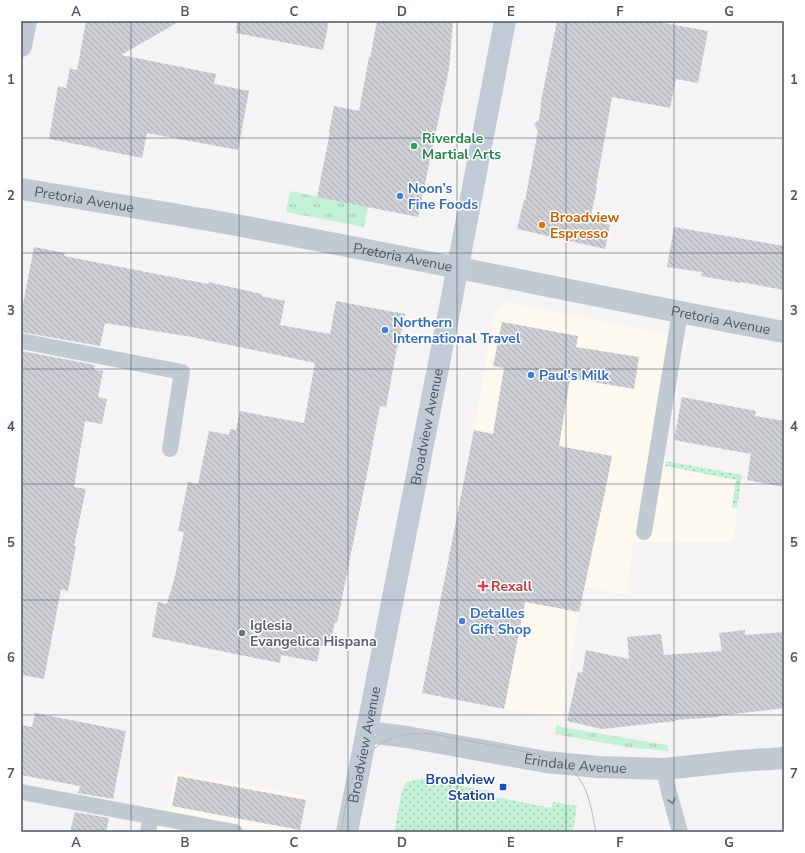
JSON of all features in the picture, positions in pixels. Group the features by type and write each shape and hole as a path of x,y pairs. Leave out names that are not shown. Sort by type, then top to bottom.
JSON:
{"main road":[{"name":"Broadview Avenue","path":"347,832 360,763 368,732 505,21"}],"street":[{"path":"21,46 26,21"},
{"name":"Pretoria Avenue","path":"21,189 223,223 417,259 784,332"},
{"name":"Erindale Avenue","path":"368,732 408,737 546,762 598,767 664,769 738,761 784,758"}],"lane":[{"path":"644,532 680,312"},
{"path":"21,342 182,372 170,449"},
{"path":"664,769 680,832"},
{"path":"21,792 150,824 235,832"}],"shaded area":[{"path":"506,302 689,339 681,358 662,460 742,475 733,542 633,542 627,595 584,587 562,718 504,709 422,693 474,430 493,322 497,309"},
{"path":"175,772 306,796 300,832 144,832 144,827 169,805"}],"green space":[{"path":"290,191 368,207 364,227 286,212"},
{"path":"666,461 742,475 737,508 732,507 736,480 665,466"},
{"path":"556,726 667,745 669,751 627,747 555,734"},
{"path":"423,779 495,792 495,797 551,808 553,802 577,806 573,832 394,832 402,791 406,783 413,780"}],"building":[{"path":"86,21 180,21 121,55 216,74 214,84 249,91 238,150 147,133 142,158 49,139 58,86 66,88 70,68 77,70"},
{"path":"237,21 329,21 323,50 236,33"},
{"path":"377,21 453,21 449,69 418,217 317,197 334,106 359,111"},
{"path":"557,21 653,21 708,31 698,83 676,79 670,108 612,97 590,221 610,225 605,249 517,229 524,200 525,201 538,131 534,124 539,120 542,96"},
{"path":"674,227 784,246 784,290 701,276 702,272 667,267"},
{"path":"34,247 65,253 64,256 208,284 208,282 262,294 261,296 285,301 280,325 330,334 336,301 405,314 397,347 386,407 380,406 337,623 335,622 330,643 320,646 317,662 281,655 280,663 152,637 158,602 167,604 175,576 184,532 178,531 188,482 198,484 209,431 229,435 230,429 236,430 240,411 304,423 315,363 192,337 105,323 100,346 21,332 21,315"},
{"path":"502,322 578,336 576,347 639,357 634,389 570,378 559,446 612,456 606,487 579,612 525,602 504,709 422,693 474,430 493,434 504,368 493,366"},
{"path":"21,351 95,365 94,370 103,371 98,397 107,399 102,424 85,421 74,487 86,489 74,546 76,546 68,591 61,589 44,679 21,675"},
{"path":"682,397 756,411 755,416 784,421 784,487 747,480 751,454 674,440"},
{"path":"745,630 745,635 784,632 784,708 718,717 676,720 602,729 567,721 578,672 582,673 586,650 629,659 627,637 661,634 664,655 722,651 719,633"},
{"path":"35,713 126,731 113,799 78,793 80,786 21,775 21,725 32,727"},
{"path":"178,776 306,800 300,830 172,806"},
{"path":"75,812 109,818 106,832 70,832"}],"tram line":[{"path":"341,832 349,789 355,773 363,760 373,749 388,739 396,736 413,734 433,734 547,756 564,765 576,774 585,789 591,806 596,832"}],"place":[{"name":"Riverdale Martial Arts","path":"414,146"},
{"name":"Noon’s Fine Foods","path":"400,196"},
{"name":"Broadview Espresso","path":"542,225"},
{"name":"Northern International Travel","path":"385,330"},
{"name":"Paul's Milk","path":"531,375"},
{"name":"Rexall","path":"483,586"},
{"name":"Detalles Gift Shop","path":"462,621"},
{"name":"Iglesia Evangelica Hispana","path":"242,633"},
{"name":"Broadview Station","path":"503,787"}]}
